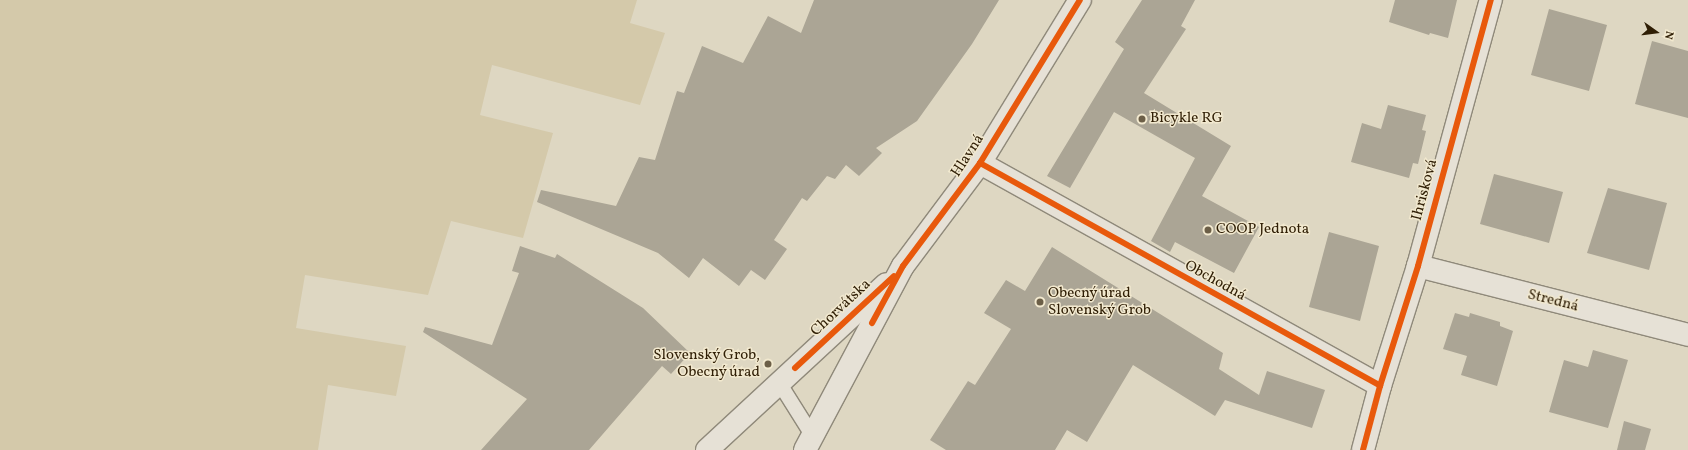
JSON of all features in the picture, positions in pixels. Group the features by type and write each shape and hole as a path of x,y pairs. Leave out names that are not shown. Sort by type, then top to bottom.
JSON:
{"street":[{"name":"Hlavná","path":"808,442 903,266 980,163 1080,0"},
{"name":"Ihrisková","path":"1380,386 1418,266 1491,0"},
{"name":"Obchodná","path":"980,163 1380,386"},
{"name":"Chorvátska","path":"707,450 869,301 903,266"},
{"name":"Stredná","path":"1418,266 1688,335"},
{"path":"1363,450 1380,386"}],"lane":[{"path":"780,384 808,442"}],"shaded area":[{"path":"0,0 637,0 630,23 665,33 640,105 492,65 480,115 553,133 523,238 451,221 428,295 305,275 296,328 406,346 396,396 328,385 318,450 0,450"}],"building":[{"path":"814,0 999,0 972,44 917,121 876,148 882,153 859,176 846,165 835,179 827,176 807,201 802,198 774,240 787,249 765,280 751,270 739,286 703,258 689,278 658,253 537,202 541,190 616,206 639,157 655,160 677,91 684,93 702,46 743,63 768,16 801,33"},
{"path":"1142,0 1195,0 1181,26 1186,29 1144,93 1231,146 1202,196 1259,227 1234,273 1175,242 1170,252 1151,241 1195,158 1114,112 1070,188 1047,176 1124,49 1115,42"},
{"path":"1395,0 1457,0 1448,38 1430,33 1429,35 1389,22"},
{"path":"1549,9 1607,25 1589,91 1531,75"},
{"path":"1652,41 1688,51 1688,118 1635,104"},
{"path":"1388,105 1426,115 1422,130 1426,131 1418,164 1413,163 1409,178 1351,162 1362,123 1381,129"},
{"path":"1494,174 1563,192 1549,243 1480,224"},
{"path":"1608,188 1667,203 1649,270 1587,253"},
{"path":"1329,232 1379,246 1360,321 1309,307"},
{"path":"520,246 555,258 557,254 643,308 690,353 671,374 662,366 589,450 481,450 527,399 423,332 425,327 492,345 519,273 512,271"},
{"path":"1052,247 1223,353 1219,369 1259,395 1267,371 1325,390 1312,428 1225,400 1215,416 1133,365 1087,442 1067,430 1055,450 946,450 930,440 968,381 975,385 1011,329 984,313 1006,280 1025,291"},
{"path":"1455,313 1469,317 1470,313 1500,322 1500,326 1513,331 1497,386 1461,375 1467,356 1443,349"},
{"path":"1593,350 1628,360 1608,428 1549,412 1564,360 1588,367"},
{"path":"1624,421 1651,429 1645,450 1617,450"}],"cycle path":[{"path":"872,323 903,266 980,163 1080,0"},
{"path":"1380,386 1418,266 1491,0"},
{"path":"980,163 1380,386 1363,450"},
{"path":"795,368 894,276"}],"place":[{"name":"Bicykle RG","path":"1142,119"},
{"name":"COOP Jednota","path":"1208,230"},
{"name":"Obecný úrad Slovenský Grob","path":"1040,302"},
{"name":"Slovenský Grob, Obecný úrad","path":"768,364"}]}
